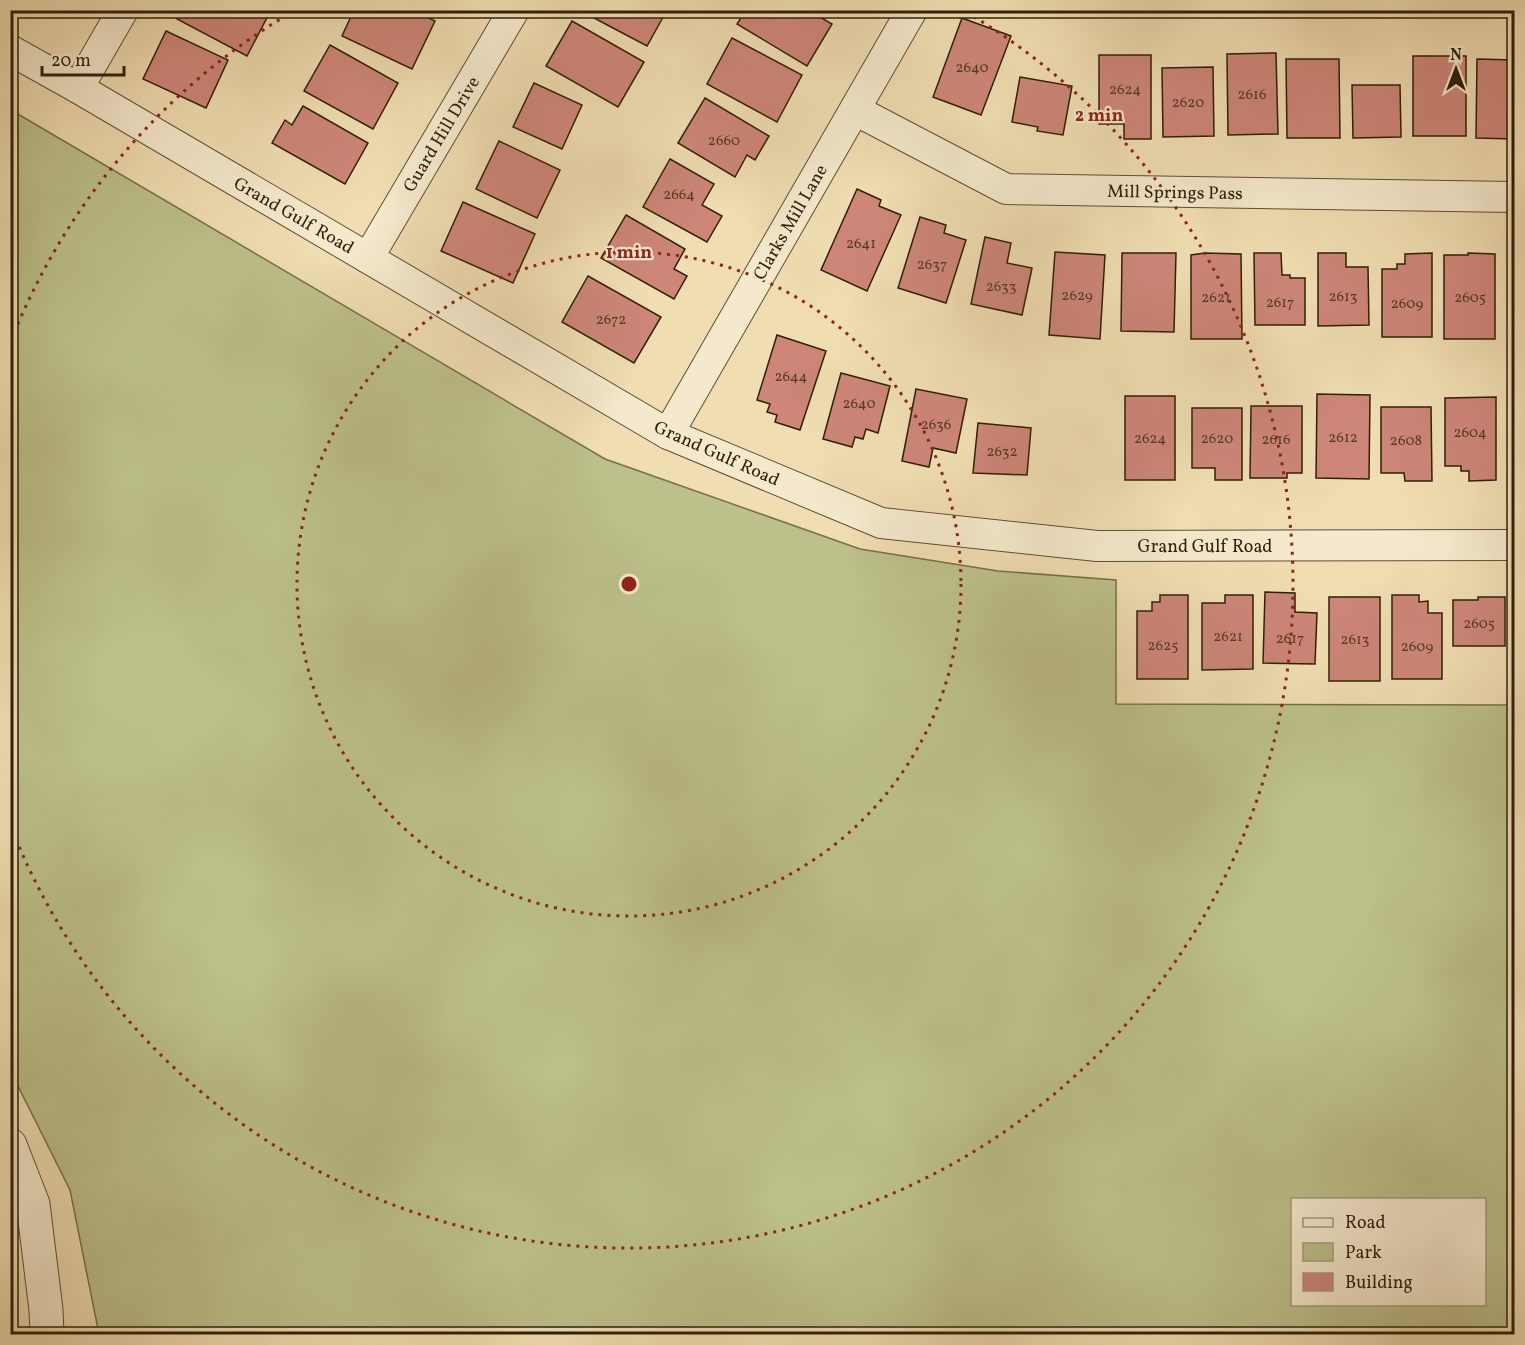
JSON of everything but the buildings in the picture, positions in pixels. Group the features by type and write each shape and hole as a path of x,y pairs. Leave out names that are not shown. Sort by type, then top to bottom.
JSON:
{"street":[{"path":"78,88 123,10"},
{"name":"Guard Hill Drive","path":"368,258 514,10"},
{"name":"Clarks Mill Lane","path":"668,434 912,10"},
{"name":"Grand Gulf Road","path":"10,50 668,434 881,523 1097,546 1515,545"},
{"name":"Mill Springs Pass","path":"855,110 1006,189 1515,197"},
{"path":"10,1145 33,1204 47,1335"}],"green space":[{"path":"11,110 605,459 860,549 998,571 1116,580 1116,704 1514,705 1514,1334 99,1334 70,1190 11,1072"}]}
